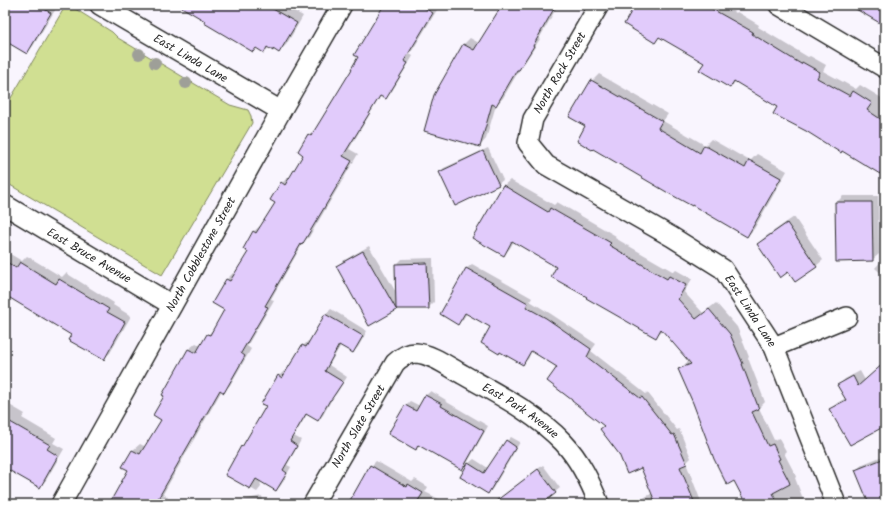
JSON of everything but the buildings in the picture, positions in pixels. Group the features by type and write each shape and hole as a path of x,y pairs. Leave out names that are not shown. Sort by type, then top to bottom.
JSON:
{"street":[{"name":"East Linda Lane","path":"100,5 281,111"},
{"name":"North Cobblestone Street","path":"61,504 342,5"},
{"name":"North Rock Street","path":"528,144 533,119 599,5"},
{"path":"779,5 885,68"},
{"name":"East Linda Lane","path":"528,144 546,165 672,237 723,269 774,347 836,504"},
{"name":"East Bruce Avenue","path":"5,205 172,305"},
{"path":"774,347 847,317"},
{"name":"North Slate Street","path":"314,504 395,363 401,356 409,353"},
{"name":"East Park Avenue","path":"409,353 417,353 434,358 521,408 545,426 563,442 575,456 584,470 599,504"}],"green space":[{"path":"66,5 69,5 112,32 118,38 230,105 248,110 251,116 252,123 162,275 5,182 5,108"}]}
